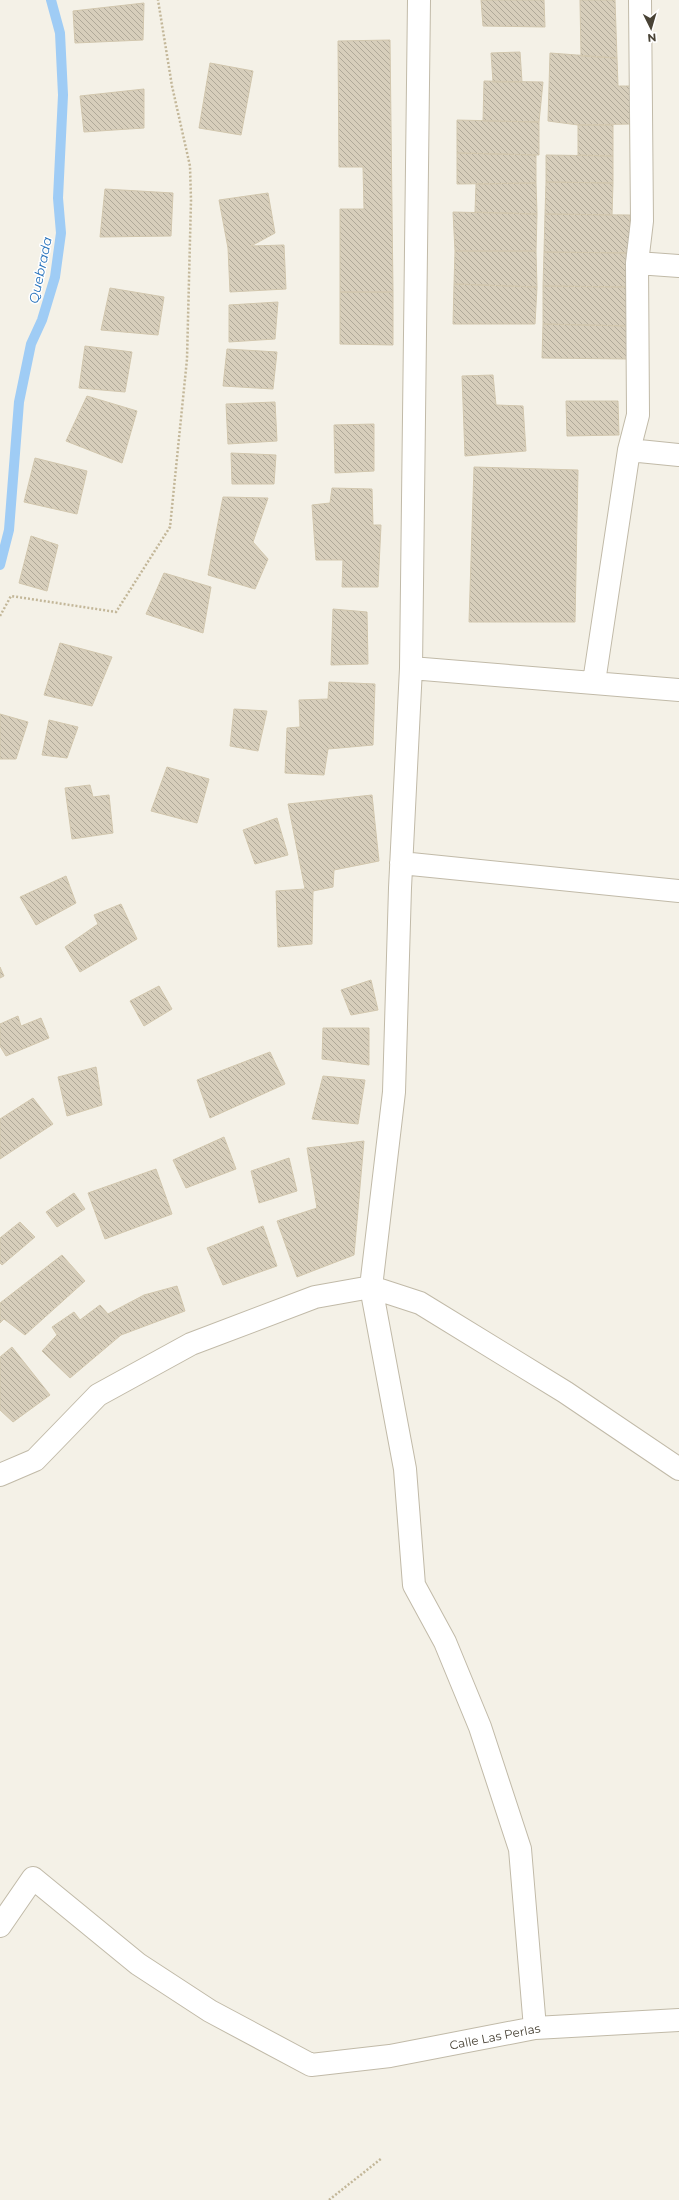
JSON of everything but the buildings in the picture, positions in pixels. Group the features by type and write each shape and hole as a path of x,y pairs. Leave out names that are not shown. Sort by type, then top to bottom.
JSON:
{"street":[{"path":"419,0 411,668 401,863 394,1092 371,1287 405,1469 414,1585 445,1642 480,1727 520,1849 535,2028"},
{"path":"594,682 629,450 638,415 637,263 642,220 640,0"},
{"path":"637,263 679,266"},
{"path":"629,450 679,455"},
{"path":"411,668 679,690"},
{"path":"401,863 679,891"},
{"path":"0,1475 35,1460 98,1395 191,1344 315,1297 371,1287 420,1303 565,1392 679,1468"},
{"name":"Calle Las Perlas","path":"0,1926 32,1878 138,1964 210,2011 311,2065 398,2055 535,2028 679,2020"}],"path":[{"path":"0,616 11,596 116,612 170,527 187,359 192,200 190,166 172,86 158,0"},
{"path":"329,2200 382,2158"}],"waterway":[{"name":"Quebrada","path":"0,565 9,530 19,402 31,344 42,320 55,277 61,233 58,198 63,95 60,33 51,0"}]}
